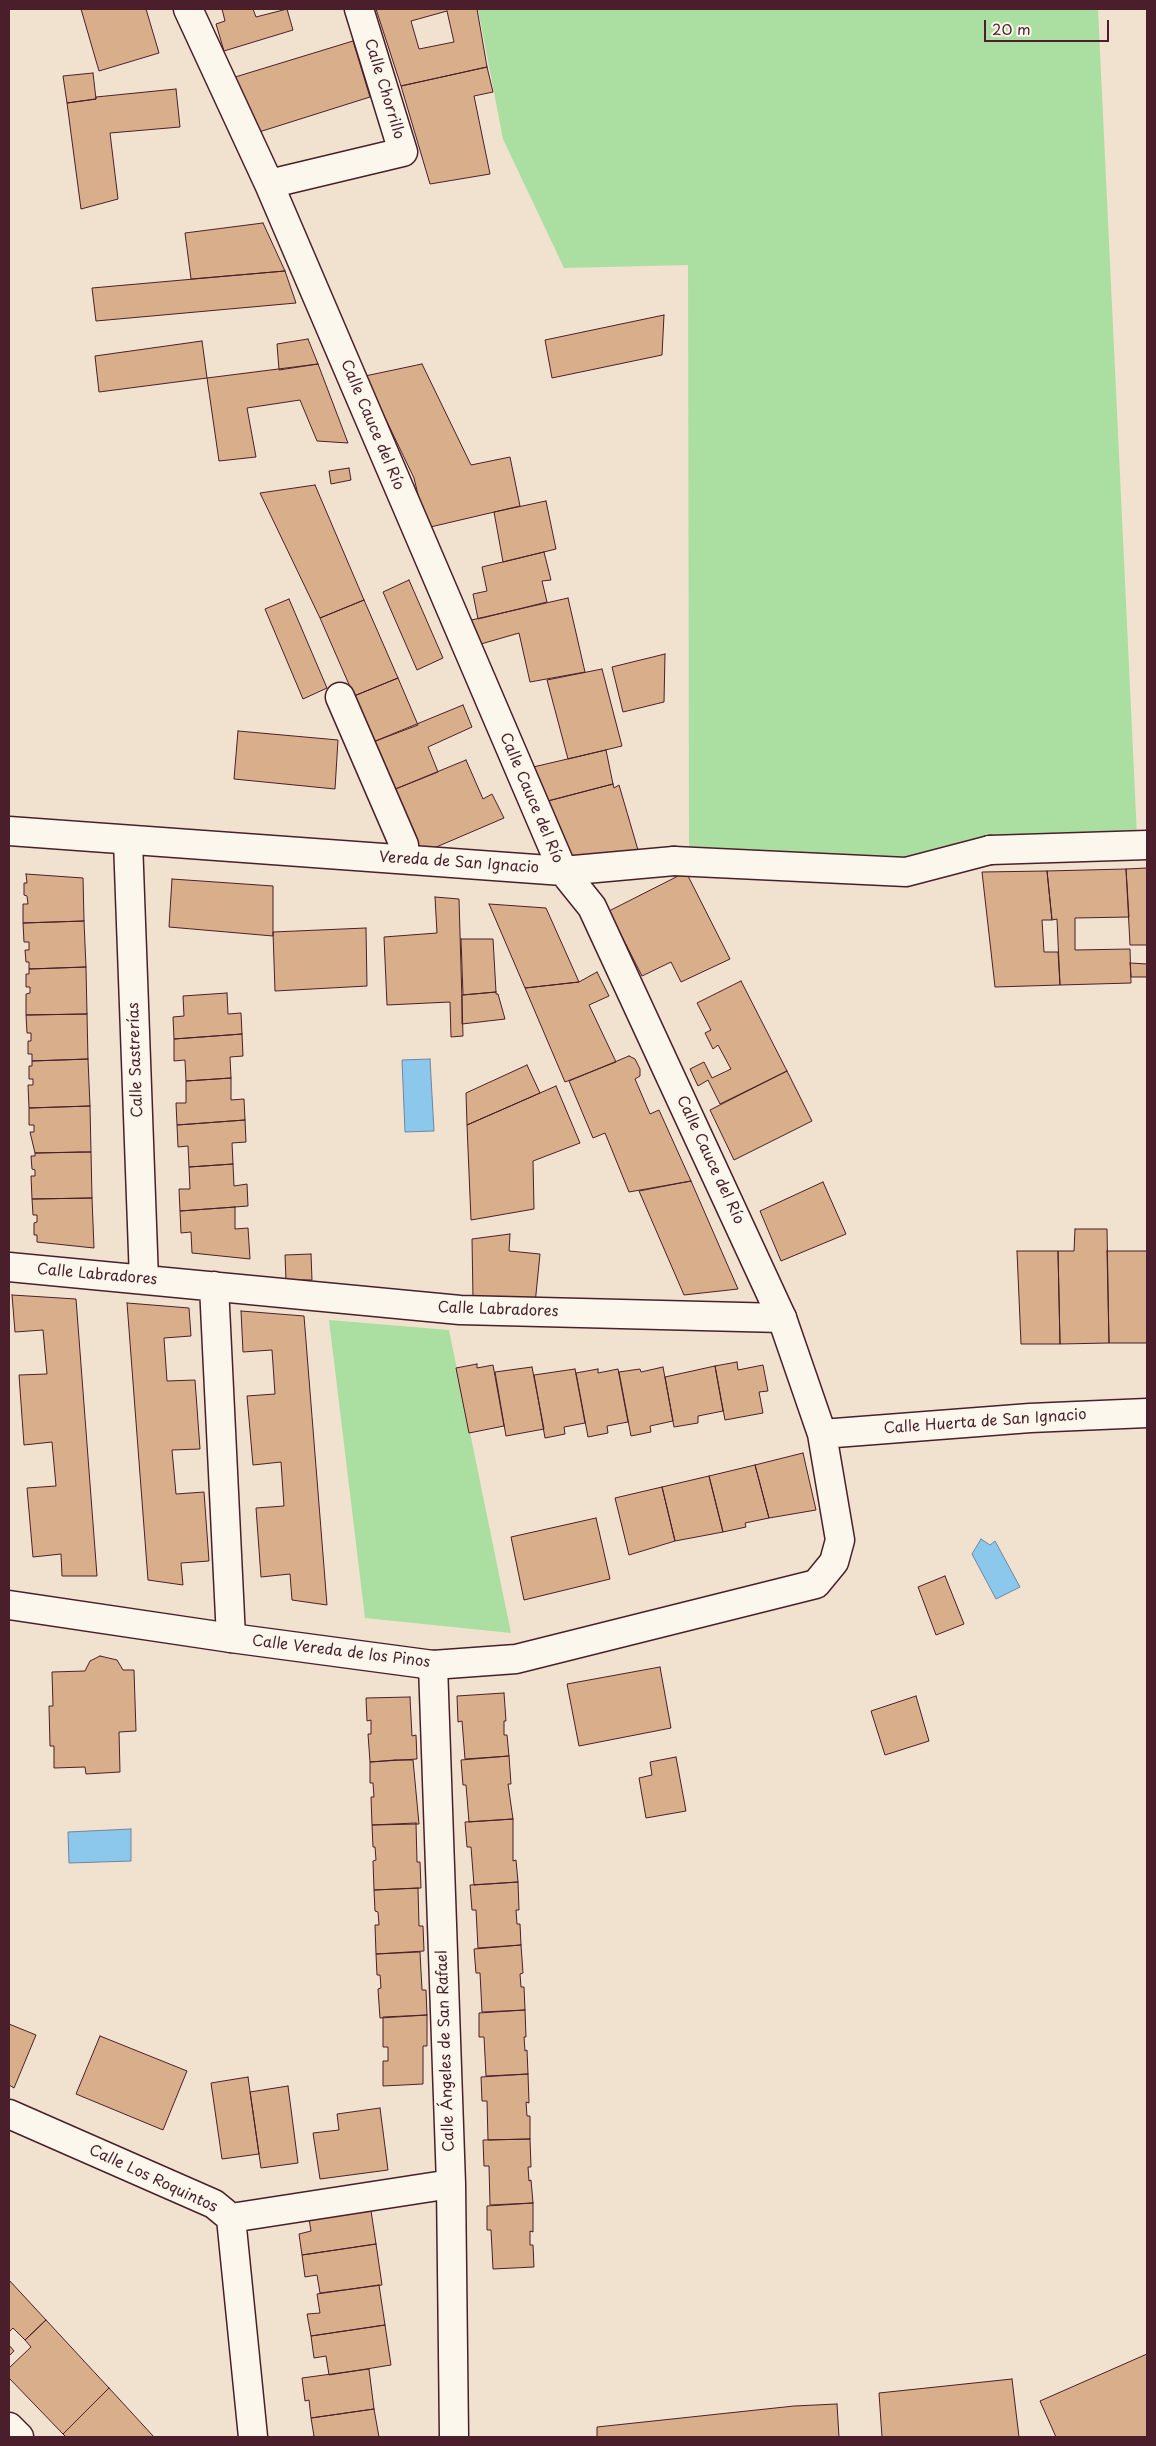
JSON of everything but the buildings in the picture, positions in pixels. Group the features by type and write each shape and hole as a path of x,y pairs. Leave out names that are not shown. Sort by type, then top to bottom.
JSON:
{"street":[{"name":"Calle Cauce del Río","path":"188,9 269,184 563,871 592,907 716,1170 782,1318 822,1434 840,1540 834,1562 816,1584"},
{"name":"Calle Chorrillo","path":"269,184 403,152 359,9"},
{"path":"340,697 404,845 404,859"},
{"name":"Vereda de San Ignacio","path":"9,831 563,871 674,861 906,872 990,850 1147,845"},
{"name":"Calle Sastrerías","path":"128,841 144,1280"},
{"name":"Calle Labradores","path":"9,1267 460,1310 782,1318"},
{"path":"214,1286 231,1638"},
{"name":"Calle Huerta de San Ignacio","path":"822,1434 1030,1418 1147,1413"},
{"name":"Calle Vereda de los Pinos","path":"9,1605 231,1638 433,1665 516,1659 816,1584"},
{"name":"Calle Ángeles de San Rafael","path":"433,1665 451,2184 454,2437"},
{"name":"Calle Los Roquintos","path":"9,2114 214,2204 231,2218 254,2437"},
{"path":"231,2218 451,2184"},
{"path":"9,2428 19,2437"}],"green space":[{"path":"478,9 1098,9 1137,836 903,864 689,850 688,265 564,268 503,139"},
{"path":"329,1320 449,1330 511,1633 365,1618"}],"water":[{"path":"430,1059 434,1131 405,1132 402,1060"},
{"path":"981,1539 990,1545 995,1541 1020,1587 996,1599 972,1554"},
{"path":"131,1829 131,1861 69,1863 68,1832"}]}
